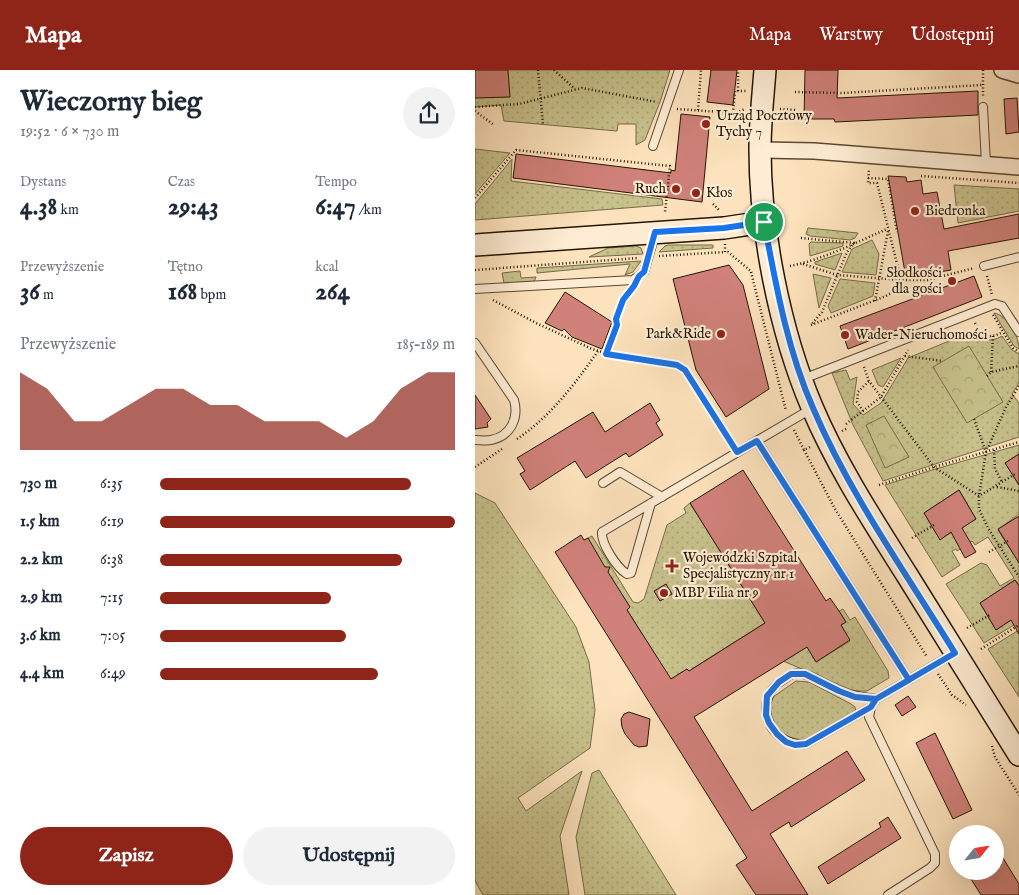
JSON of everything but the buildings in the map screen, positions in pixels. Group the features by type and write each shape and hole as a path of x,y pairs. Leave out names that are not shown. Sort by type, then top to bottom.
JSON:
{"street":[{"path":"765,70 761,108 760,150 764,222 783,321 801,379 813,408 864,506 1019,755"},
{"path":"1002,70 1019,75"},
{"path":"760,150 814,151 1019,167"},
{"path":"475,245 724,228 764,222"}],"lane":[{"path":"653,146 679,70"},
{"path":"983,107 986,164"},
{"path":"478,289 633,280 644,272 655,232"},
{"path":"983,266 1019,258"},
{"path":"801,379 991,306 1002,306 1019,332"},
{"path":"475,343 514,400 516,407 515,418 510,430 491,440 475,440"},
{"path":"651,503 631,573 627,574 621,570 601,539 602,532 737,452 813,408"},
{"path":"757,441 909,680"},
{"path":"603,483 620,472 662,497"},
{"path":"888,895 930,868 935,863 935,854 869,717 871,707 876,699 955,653"},
{"path":"871,707 806,744 795,745 786,742 777,734 766,715 767,696 779,682 791,674 805,674 855,697 876,699"}],"path":[{"path":"538,70 543,125"},
{"path":"554,70 576,89"},
{"path":"699,110 701,70"},
{"path":"738,70 738,91"},
{"path":"983,70 983,107"},
{"path":"795,92 843,93 983,85"},
{"path":"475,107 519,104 582,88 667,105 677,110 733,113 746,108"},
{"path":"733,113 735,91 748,91"},
{"path":"475,111 495,125"},
{"path":"475,198 516,150 670,166 665,212"},
{"path":"854,244 847,252 822,312 811,325 875,301 898,289 901,280 877,183 868,183 869,168"},
{"path":"867,176 888,179 897,232"},
{"path":"713,204 722,213 725,252"},
{"path":"751,272 801,264 888,229"},
{"path":"875,301 888,229"},
{"path":"801,238 854,244"},
{"path":"475,270 728,252 751,272 786,412"},
{"path":"801,264 837,275 901,280 928,280 983,266 991,306 1003,332 1013,348 1019,352"},
{"path":"606,354 617,325 616,319 623,300 639,276"},
{"path":"478,289 536,323 606,354 677,365 685,370 737,452"},
{"path":"975,323 979,331 986,336 993,336 1003,332"},
{"path":"846,424 881,397 917,334"},
{"path":"991,372 993,336"},
{"path":"513,441 540,422 570,390 599,351"},
{"path":"904,356 943,361"},
{"path":"859,357 869,381 934,467 979,496"},
{"path":"987,376 991,372 1019,366"},
{"path":"863,411 857,402 858,392 869,381"},
{"path":"1019,386 986,452 979,496 979,509 999,546 1019,577"},
{"path":"974,420 986,452"},
{"path":"793,429 835,509 933,666 952,695 972,710"},
{"path":"879,485 1019,442"},
{"path":"804,450 817,444"},
{"path":"475,467 506,446"},
{"path":"994,450 995,468 1002,482"},
{"path":"979,496 1015,474"},
{"path":"995,486 1019,491"},
{"path":"912,538 934,526"},
{"path":"989,552 1008,541"},
{"path":"967,628 990,615"},
{"path":"981,649 1019,625"},
{"path":"989,740 995,757 1019,795"}],"green space":[{"path":"475,70 670,70 645,140 636,145 636,124 618,124 617,131 504,121 501,105 475,107"},
{"path":"475,149 510,153 475,194"},
{"path":"512,159 511,181 662,199 663,205 475,220 475,204"},
{"path":"954,185 1019,189 1019,211 958,223"},
{"path":"808,228 858,233 855,238 850,240 810,236 806,234"},
{"path":"872,240 879,254 876,275 842,272 852,249"},
{"path":"811,242 843,243 843,246 810,256 809,244"},
{"path":"668,245 713,245 713,248 659,252"},
{"path":"636,246 641,248 643,254 589,257 608,248"},
{"path":"842,253 835,270 815,264 815,262"},
{"path":"641,261 633,272 625,275 630,264 537,273 537,268"},
{"path":"520,271 521,278 536,277 534,282 504,283 502,273"},
{"path":"813,274 831,278 819,308"},
{"path":"840,279 875,283 873,296 831,313 828,306"},
{"path":"994,313 1008,322 1015,332 1019,349 1014,346"},
{"path":"973,331 987,340 1002,336 1012,350 1019,354 1019,383 1012,394 1019,403 1019,437 883,481 853,425 832,373 846,370 850,380 857,377 853,404 863,415 881,403 908,358"},
{"path":"969,346 1003,402 967,423 933,367"},
{"path":"901,358 883,387 878,385 872,370"},
{"path":"884,416 909,457 885,468 866,425"},
{"path":"1019,445 1019,454 1005,463 1012,473 1014,472 1019,485 1019,514 998,530 1014,555 1019,553 1019,586 1015,580 980,603 996,630 1011,620 1019,622 984,643 946,584 981,563 987,565 1000,586 1014,578 988,537 975,545 972,541 957,551 956,549 952,551 960,565 942,577 885,485","holes":["959,490 976,519 940,539 924,513"]},
{"path":"475,493 495,503 576,627 589,662 595,710 590,748 518,798 526,811 582,771 560,836 569,895 483,895 475,881"},
{"path":"690,503 765,623 692,669 692,677 687,669 677,675 672,682 627,610 630,607 607,584 588,538 592,536 633,602 638,603 644,599 667,525 686,513 684,508"},
{"path":"843,609 850,620 855,617 888,671 889,678 867,691 854,691 783,661 807,647 816,662 850,641 841,625 846,622 839,611"},
{"path":"1019,630 1019,697 988,649"},
{"path":"796,681 809,682 851,704 855,707 856,712 805,741 792,740 778,728 769,711 773,697"},
{"path":"599,770 676,895 585,895 576,837 592,773"}],"place":[{"name":"Urząd Pocztowy Tychy 7","path":"706,124"},
{"name":"Ruch","path":"676,189"},
{"name":"Kłos","path":"696,193"},
{"name":"Biedronka","path":"915,211"},
{"name":"Słodkości dla gości","path":"952,281"},
{"name":"Park&Ride","path":"721,334"},
{"name":"Wader-Nieruchomości","path":"845,335"},
{"name":"Wojewódzki Szpital Specjalistyczny nr 1","path":"672,566"},
{"name":"MBP Filia nr 9","path":"664,593"}],"route":[{"path":"764,222 724,228 655,232 644,272 639,276 623,300 616,319 617,325 606,354 677,365 685,370 737,452 757,441 909,680 876,699 871,707 806,744 795,745 786,742 777,734 766,715 767,696 779,682 791,674 805,674 855,697 876,699 955,653 864,506 813,408 801,379 783,321 764,222"}]}
